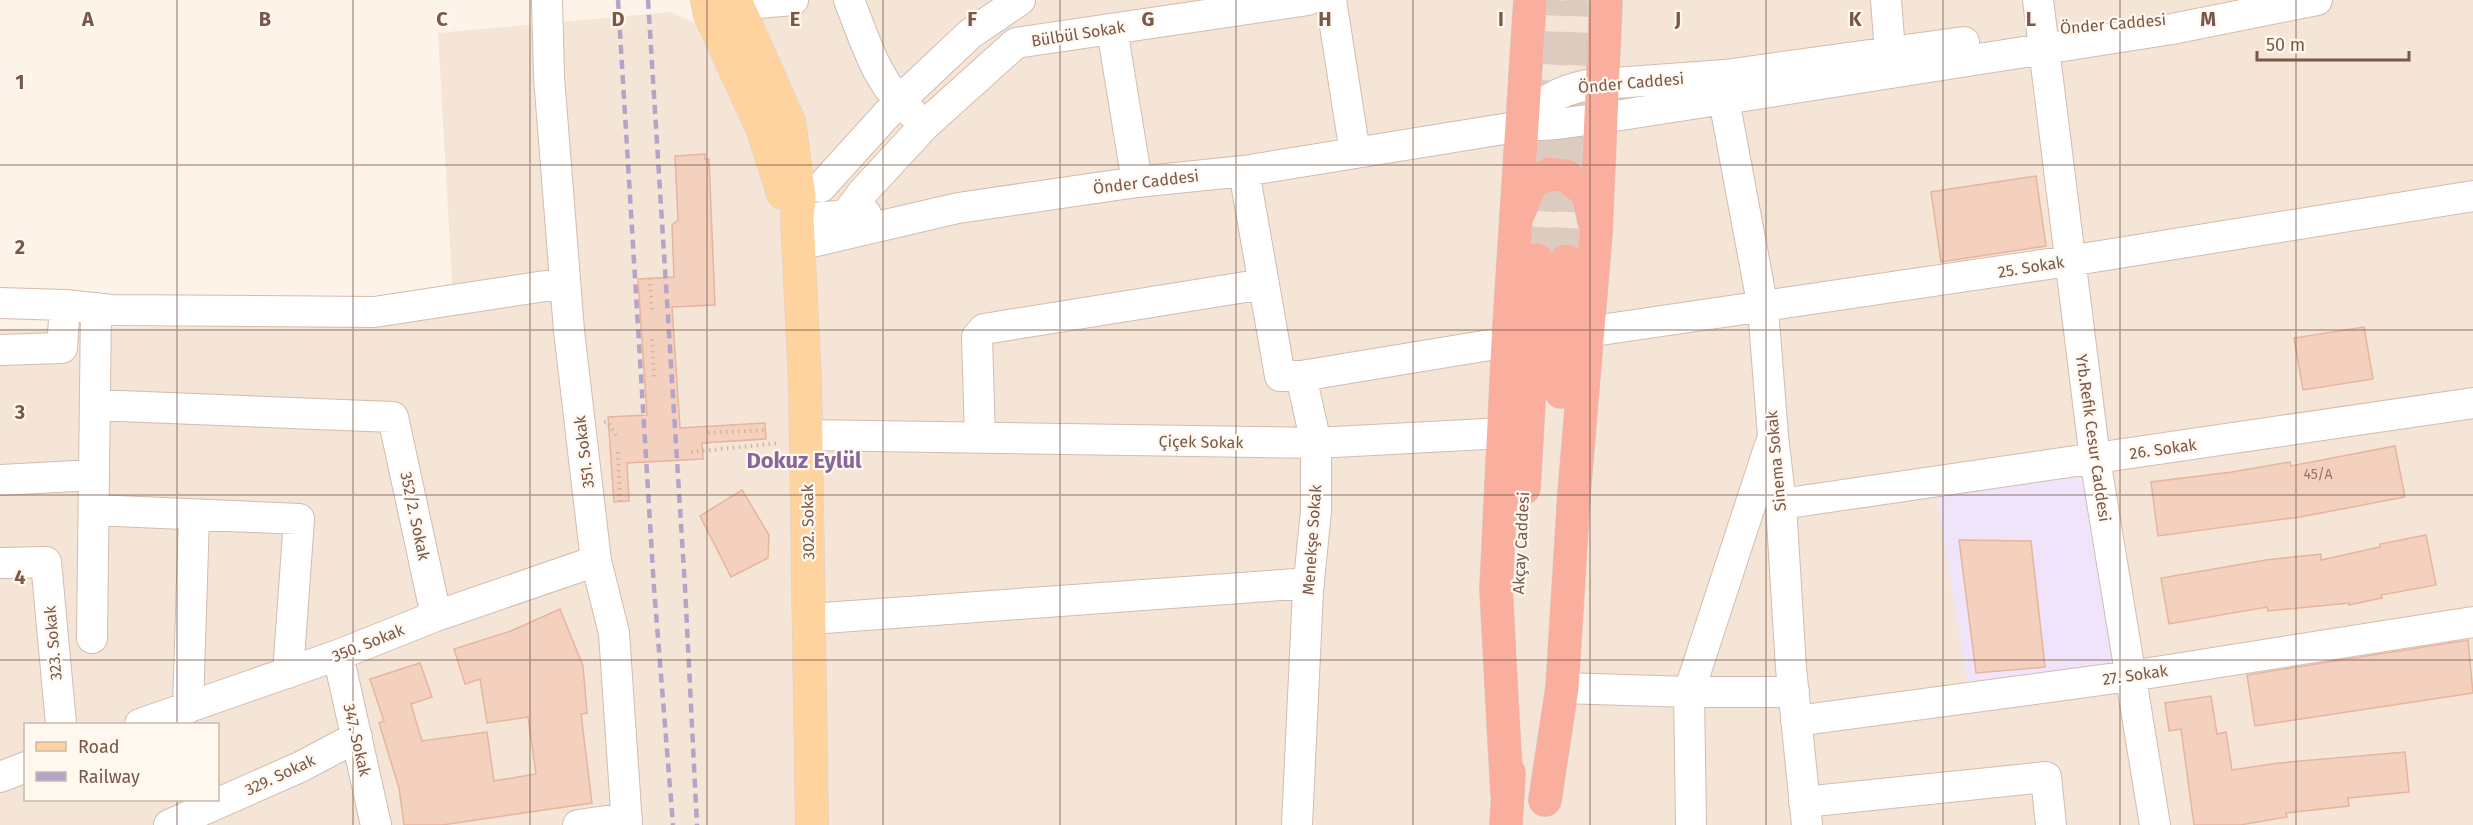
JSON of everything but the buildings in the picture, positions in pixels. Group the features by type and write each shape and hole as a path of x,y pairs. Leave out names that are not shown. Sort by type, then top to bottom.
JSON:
{"highway":[{"path":"1507,809 1497,589 1508,342 1530,0"},
{"path":"1544,812 1562,688 1596,232 1606,0"},
{"path":"1516,221 1532,182 1550,174 1566,176 1588,193 1596,232"},
{"name":"Akçay Caddesi","path":"1507,809 1552,261 1544,812"}],"main road":[{"name":"302. Sokak","path":"798,232 784,197 763,129 710,14 726,2 789,122 798,196 798,232 796,439 810,620 812,825"}],"street":[{"name":"351. Sokak","path":"547,0 549,77 569,331 596,561 614,633 618,822"},
{"path":"726,2 793,0"},
{"path":"849,0 877,69 898,102 926,124"},
{"path":"821,187 898,102 970,34 1020,0"},
{"name":"Bülbül Sokak","path":"841,215 926,124 1016,44 1308,0"},
{"path":"1331,0 1355,153"},
{"path":"1886,0 1890,51"},
{"name":"Yrb.Refik Cesur Caddesi","path":"2022,0 2037,38"},
{"name":"Yrb.Refik Cesur Caddesi","path":"2038,0 2037,38 2095,459 2155,825"},
{"name":"Önder Caddesi","path":"1522,126 1540,104 1565,90 1587,85 1725,75 1890,51 2172,29 2317,0"},
{"path":"1112,29 1137,182"},
{"name":"Önder Caddesi","path":"798,232 1137,182 1244,171 1522,126 1557,124 1724,100 2037,38"},
{"name":"Sinema Sokak","path":"1724,100 1763,308 1781,504 1791,668 1806,813"},
{"path":"789,122 821,187 841,215"},
{"path":"1244,171 1280,376 1301,376 1508,342"},
{"name":"25. Sokak","path":"1587,332 1763,308 2473,196"},
{"name":"Önder Caddesi","path":"798,232 841,215 958,208"},
{"path":"0,303 96,308 374,312 565,282"},
{"path":"980,438 977,337 984,329 1264,284"},
{"path":"0,350 62,348 64,305"},
{"path":"92,638 96,308"},
{"path":"1301,376 1316,443 1504,433"},
{"name":"26. Sokak","path":"1781,504 2473,403"},
{"name":"352/2. Sokak","path":"95,405 393,417 436,616"},
{"path":"1691,825 1689,692 1773,436"},
{"name":"Çiçek Sokak","path":"796,439 980,438 1316,443"},
{"name":"Menekşe Sokak","path":"1290,825 1316,511 1316,443"},
{"path":"0,480 94,475"},
{"path":"94,510 299,519 288,673"},
{"path":"188,708 194,514"},
{"name":"350. Sokak","path":"143,723 338,655 436,616 596,561"},
{"name":"323. Sokak","path":"0,563 46,562 61,723"},
{"path":"810,620 1309,583"},
{"name":"27. Sokak","path":"1562,688 1689,692 1795,706 2131,676 2473,622"},
{"name":"347. Sokak","path":"338,655 376,825"},
{"name":"329. Sokak","path":"169,825 300,767 357,737"},
{"path":"0,777 24,768"},
{"path":"1806,813 2046,777 2051,825"},
{"path":"578,825 618,822"}],"path":[{"path":"650,279 652,313"},
{"path":"652,339 654,377"},
{"path":"708,433 765,430"},
{"path":"692,452 796,439"},
{"path":"618,452 620,502"}],"shaded area":[{"path":"732,0 2473,0 2473,825 0,825 0,329 381,324 454,316 438,33 671,12 695,23"},
{"path":"2088,467 2114,668 1968,686 1935,488"}],"tunnel":[{"path":"1537,260 1554,0"},
{"path":"1566,261 1582,0"}],"railway":[{"path":"618,0 654,588 673,825"},
{"path":"648,0 685,587 697,825"}],"district":[{"name":"Dokuz Eylül","path":"804,460"}]}
